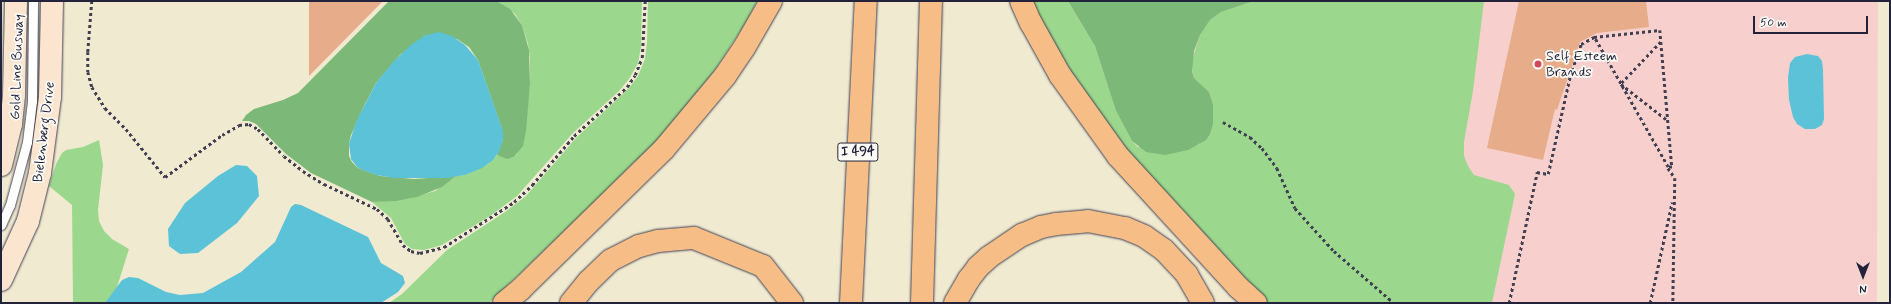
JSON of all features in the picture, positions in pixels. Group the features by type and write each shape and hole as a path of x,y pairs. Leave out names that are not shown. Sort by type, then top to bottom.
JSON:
{"highway":[{"path":"504,303 521,289 664,149 725,76 744,48 771,1"},
{"name":"I 494","path":"851,303 866,1"},
{"path":"922,303 931,1"},
{"path":"1021,1 1031,23 1060,76 1118,156 1238,287 1256,303"},
{"path":"956,303 978,267 989,257 1022,235 1041,227 1088,221 1125,228 1144,236 1164,250 1188,275 1203,303"},
{"path":"571,303 589,281 611,260 639,246 658,240 694,238 763,266 792,303"}],"street":[{"path":"1,165 11,124 14,95 16,1"},
{"name":"Bielenberg Drive","path":"1,280 6,257 28,221 40,173 50,97 52,1"}],"lane":[{"name":"Gold Line Busway","path":"1,225 10,205 27,142 32,102 33,1"}],"path":[{"path":"92,1 88,52 88,72 92,87 105,108 126,128 165,177 222,135 239,125 249,124 258,129 284,156 303,171 324,184 377,209 388,219 402,245 411,251 420,253 444,247 514,202 532,185 574,136 627,87 635,75 642,58 645,1"},
{"path":"1509,303 1537,172 1548,174 1570,76 1581,44 1594,37 1660,30 1672,167 1668,167"},
{"path":"1594,37 1675,178 1673,196 1650,303"},
{"path":"1621,84 1661,42"},
{"path":"1621,84 1668,120"},
{"path":"1223,122 1250,137 1268,155 1281,175 1295,208 1334,251 1394,303"},
{"path":"1673,196 1674,303"}],"shaded area":[{"path":"1030,1 1878,1 1877,303 1268,303"}],"green space":[{"path":"389,1 492,1 498,2 510,9 522,25 529,50 530,84 526,131 523,146 514,157 507,159 497,155 503,139 501,126 478,60 469,47 457,39 426,35 400,55 376,83 351,135 349,156 358,168 380,176 414,179 456,176 442,187 417,197 396,201 372,202 311,173 286,154 256,124 249,121 242,121 246,115 254,109 283,100 298,93"},
{"path":"492,1 642,1 641,47 638,63 629,79 619,91 572,134 517,196 490,216 442,245 424,250 412,249 405,244 391,218 372,202 407,199 435,191 456,176 465,175 488,164 497,155 511,158 514,157 524,139 530,84 530,58 528,44 522,25 515,14 498,2"},
{"path":"648,1 757,1 745,24 707,82 660,139 489,303 389,303 402,294 447,250 505,212 526,196 576,138 629,88 638,76 645,59"},
{"path":"1030,1 1068,1 1095,46 1116,111 1132,141 1138,147 1198,145 1210,134 1213,125 1213,104 1209,92 1194,78 1191,64 1200,35 1210,20 1221,12 1254,1 1484,1 1473,91 1464,142 1464,156 1474,175 1509,185 1515,194 1492,303 1268,303 1163,196 1090,107"},
{"path":"1068,1 1254,1 1221,12 1210,20 1200,35 1194,51 1192,71 1194,78 1209,92 1213,104 1213,125 1206,140 1188,150 1165,155 1146,152 1132,141 1116,111 1095,46"},
{"path":"99,140 103,165 98,210 99,221 104,231 112,239 129,249 112,303 73,303 72,205 49,186 56,164 62,153 66,150 83,147"}],"water":[{"path":"439,32 452,36 465,45 478,60 503,131 503,139 499,152 492,161 482,168 465,175 447,178 395,178 376,175 358,168 351,159 349,144 356,122 376,83 394,61 412,44 426,35"},
{"path":"1807,54 1818,56 1822,61 1823,69 1824,119 1822,125 1815,129 1805,129 1797,124 1793,117 1789,100 1788,78 1790,63 1795,57"},
{"path":"236,165 247,166 257,176 259,196 237,223 198,253 180,254 169,246 168,229 185,203 218,176"},
{"path":"295,204 301,205 368,237 381,263 403,276 405,283 398,292 381,303 105,303 122,280 129,277 138,278 166,292 180,295 203,293 241,272 275,242 291,207"}],"building":[{"path":"309,1 383,1 309,76"},
{"name":"Self Esteem Brands","path":"1519,1 1646,1 1649,27 1597,33 1580,42 1557,110 1555,109 1543,160 1487,148"}],"place":[{"name":"Self Esteem Brands","path":"1538,64"}]}
